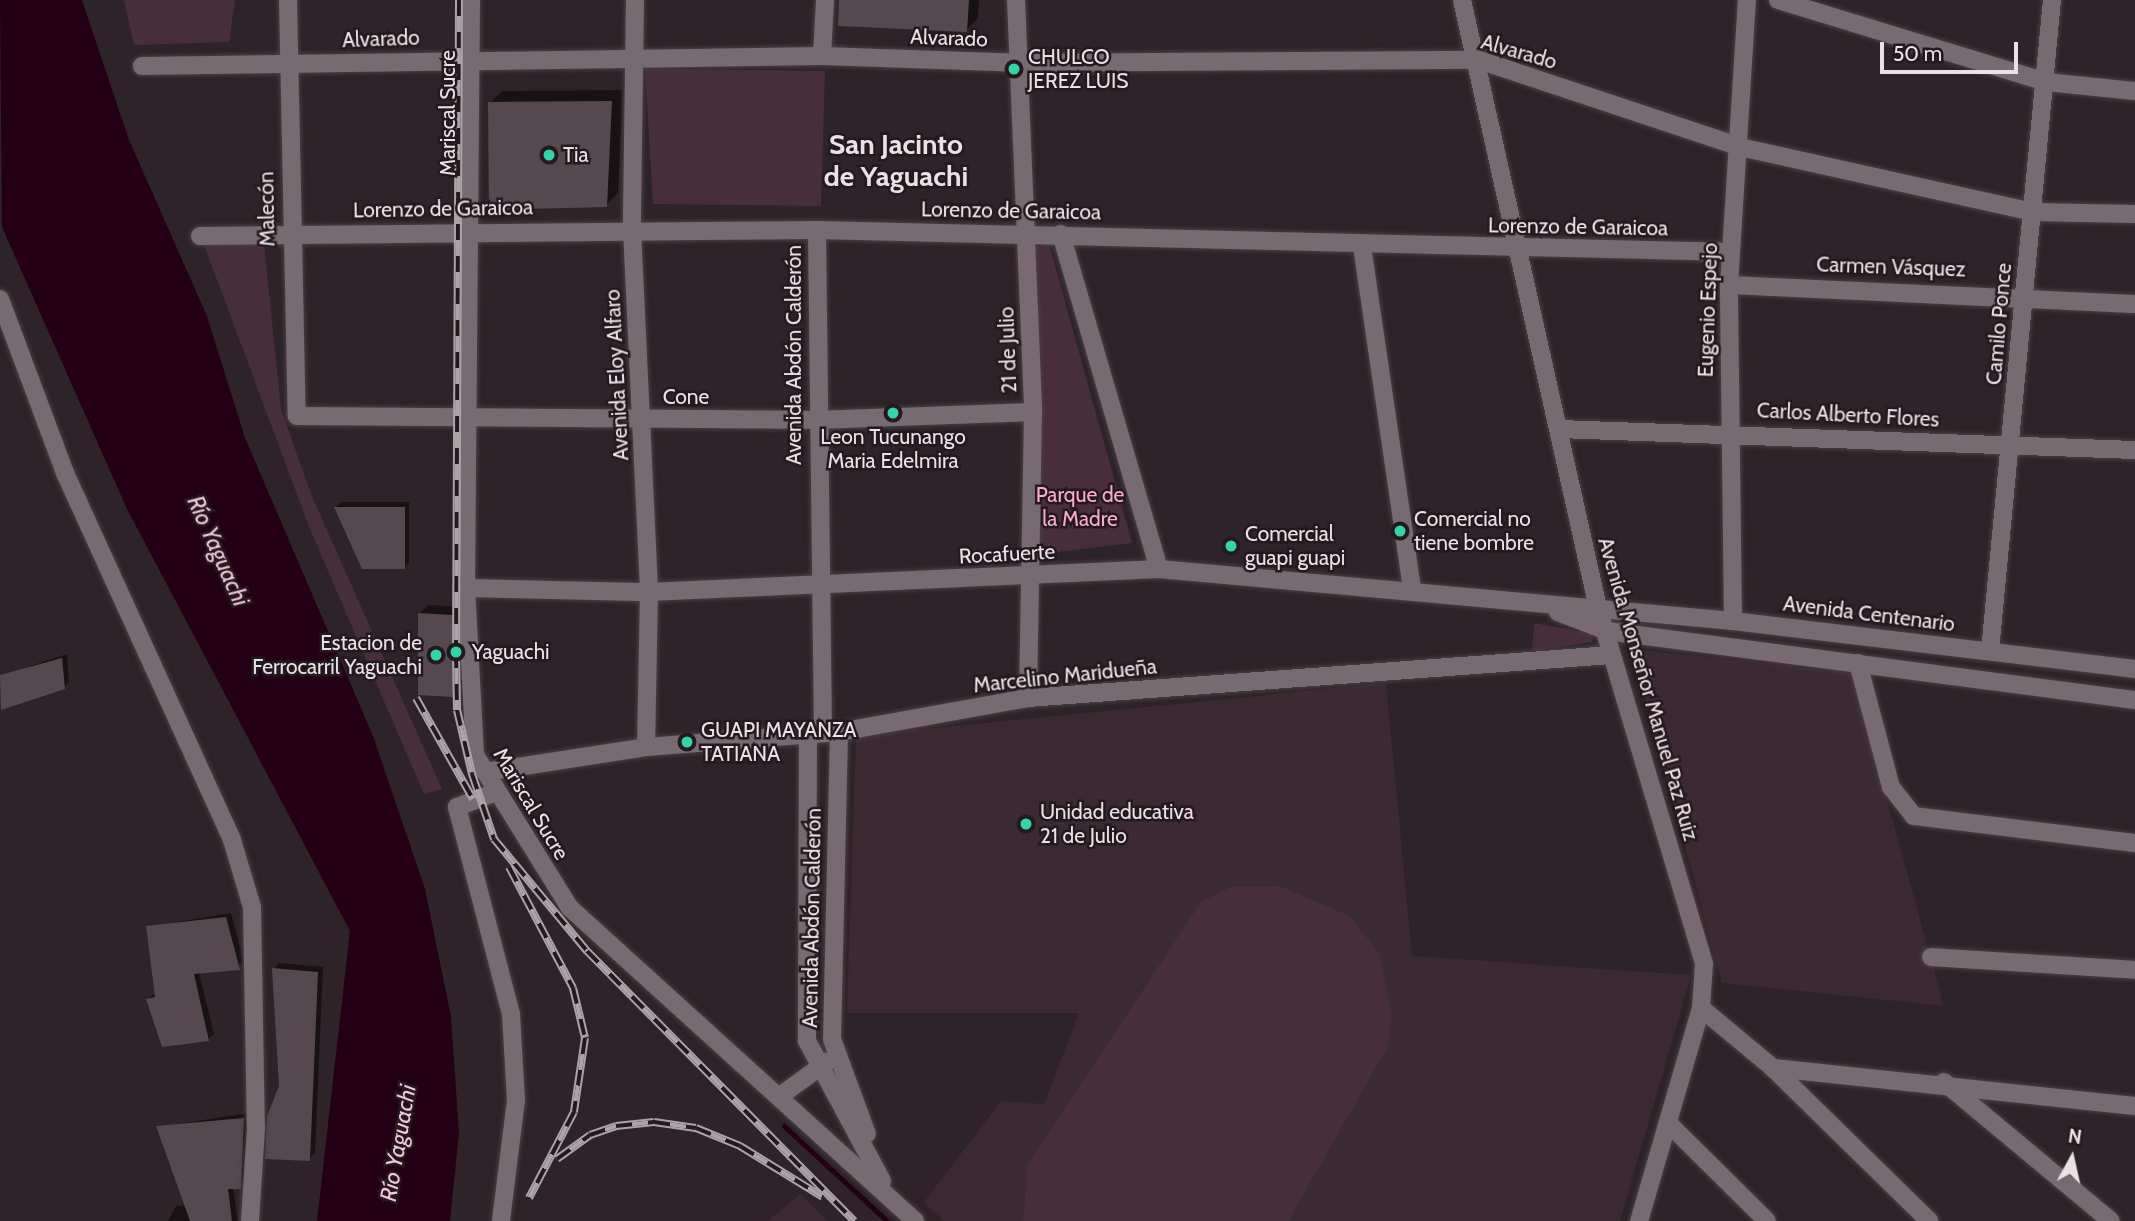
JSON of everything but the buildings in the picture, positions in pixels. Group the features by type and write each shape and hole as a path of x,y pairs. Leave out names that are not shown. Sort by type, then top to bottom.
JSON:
{"street":[{"name":"Malecón","path":"288,0 286,64 297,416"},
{"name":"Mariscal Sucre","path":"471,0 471,416 466,588 468,726 485,772 496,792 570,908 915,1221"},
{"name":"Avenida Eloy Alfaro","path":"635,0 632,229 649,592 646,747"},
{"path":"822,56 825,0"},
{"name":"21 de Julio","path":"1016,0 1033,412 1028,698"},
{"name":"Avenida Monseñor Manuel Paz Ruiz","path":"1462,0 1479,60 1517,249 1598,608 1704,964 1701,1008 1639,1221"},
{"name":"Eugenio Espejo","path":"1733,621 1728,432 1729,285 1740,146 1747,0"},
{"path":"1778,0 2046,82 2135,91"},
{"name":"Camilo Ponce","path":"1990,651 2052,0"},
{"name":"Alvarado","path":"142,66 822,56 1018,63 1479,60 1740,146 2032,212 2135,214"},
{"name":"Lorenzo de Garaicoa","path":"200,236 817,229 1061,234 1362,246 1731,252"},
{"name":"Avenida Abdón Calderón","path":"817,229 816,420 832,1039 890,1196"},
{"path":"1061,234 1159,569"},
{"path":"1362,246 1412,590"},
{"name":"Carmen Vásquez","path":"1729,285 2024,295 2135,304"},
{"path":"0,299 65,473 232,840 252,907 256,1128 250,1221"},
{"name":"Cone","path":"297,416 816,420 1033,412"},
{"name":"Carlos Alberto Flores","path":"1559,429 1728,432 2135,450"},
{"name":"Rocafuerte","path":"466,588 649,592 1159,569 1412,590 1548,608 1598,608"},
{"name":"Rocafuerte","path":"1548,608 1607,631"},
{"name":"Avenida Centenario","path":"1598,608 1733,621 2135,669"},
{"path":"1607,631 2135,699"},
{"name":"Marcelino Maridueña","path":"485,772 646,747 823,732 1028,698 1611,655"},
{"path":"1858,663 1891,787 1914,816 2135,844"},
{"name":"Avenida Abdón Calderón","path":"823,732 807,1041 890,1196"},
{"path":"496,792 457,807 511,1014 516,1100 500,1221"},
{"path":"1931,957 2135,970"},
{"path":"1701,1008 1773,1068 1929,1221"},
{"path":"780,1096 838,1054"},
{"path":"1773,1068 1944,1082 2135,1106"},
{"path":"1944,1082 2111,1221"},
{"path":"1668,1123 1767,1221"}],"shaded area":[{"path":"1632,649 1852,673 1944,1006 1722,983"},
{"path":"1386,683 1412,956 1691,975 1620,1221 944,1221 924,1202 1001,1101 1044,1104 1079,1013 847,1013 856,736"},
{"path":"800,1194 827,1221 768,1221"}],"green space":[{"path":"124,0 235,0 229,42 134,45"},
{"path":"645,69 825,71 821,206 653,204"},
{"path":"264,244 281,409 311,494 442,789 424,794 310,529 204,245"},
{"name":"Parque de la Madre","path":"1049,244 1132,543 1040,554 1036,247"},
{"path":"1534,623 1593,634 1592,642 1532,651"},
{"path":"1279,886 1348,915 1380,954 1392,1017 1387,1048 1288,1221 1023,1221 1028,1164 1201,902 1231,887"}],"water":[{"name":"Río Yaguachi","path":"0,0 82,0 129,140 207,316 245,438 373,736 425,889 451,1017 459,1133 450,1221 317,1221 350,931 127,509 2,227"}],"waterway":[{"path":"784,1126 887,1221"}],"railway":[{"path":"459,0 456,652 457,710 472,774 494,839 587,951 854,1221"},
{"path":"416,698 473,799"},
{"path":"509,867 573,988 585,1038 574,1112 529,1198"},
{"path":"557,1159 590,1135 616,1126 654,1122 696,1128 740,1146 823,1197"}],"place":[{"name":"CHULCO JEREZ LUIS","path":"1014,69"},
{"name":"Tia","path":"549,155"},
{"name":"Leon Tucunango Maria Edelmira","path":"893,413"},
{"name":"Comercial no tiene bombre","path":"1400,531"},
{"name":"Comercial guapi guapi","path":"1231,546"},
{"name":"Yaguachi","path":"456,652"},
{"name":"Estacion de Ferrocarril Yaguachi","path":"436,655"},
{"name":"GUAPI MAYANZA TATIANA","path":"687,742"},
{"name":"Unidad educativa 21 de Julio","path":"1026,824"}],"district":[{"name":"San Jacinto de Yaguachi","path":"896,160"}]}
